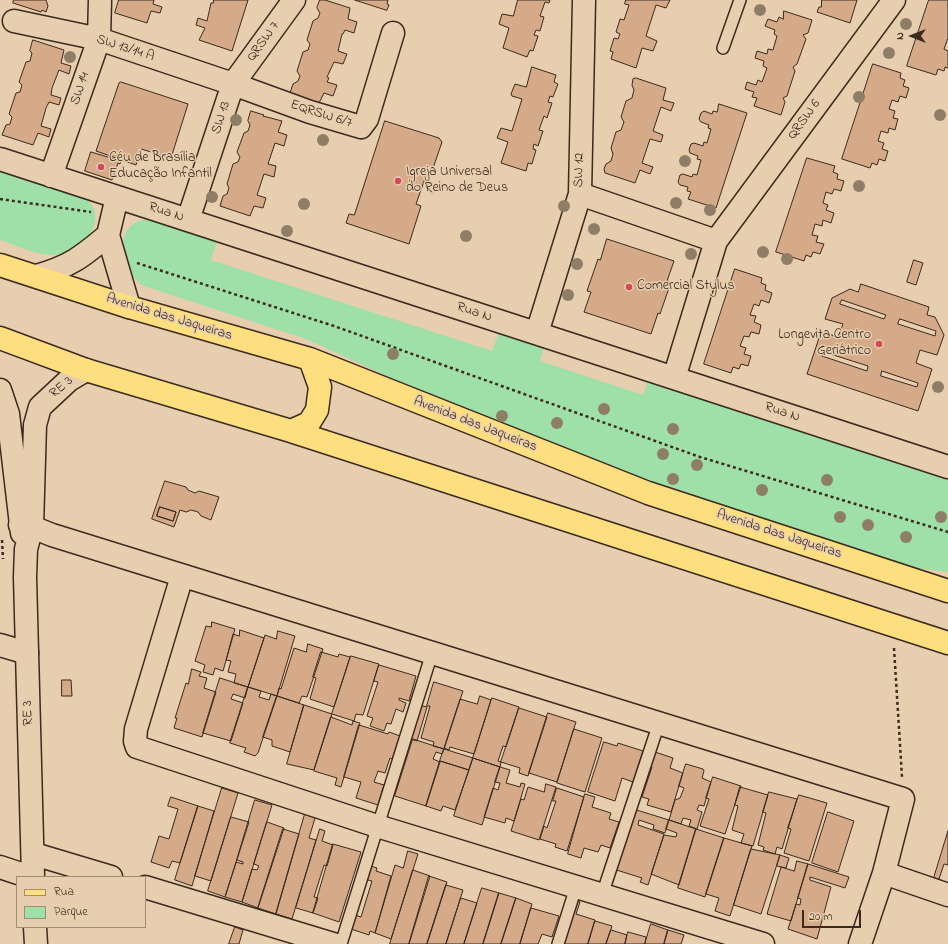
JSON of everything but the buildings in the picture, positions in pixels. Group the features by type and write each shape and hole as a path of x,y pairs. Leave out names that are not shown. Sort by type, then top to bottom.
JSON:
{"main road":[{"name":"Avenida das Jaqueiras","path":"0,265 129,307 310,360 648,493 948,591"},
{"path":"0,338 86,370 291,431 948,643"},
{"path":"291,431 309,423 317,410 320,387 310,360"}],"street":[{"name":"SW 14","path":"51,176 99,39 100,0"},
{"name":"QRSW 7","path":"233,84 294,0"},
{"name":"SW 12","path":"537,333 580,194 584,0"},
{"name":"QRSW 6","path":"674,378 716,241 894,0"},
{"name":"SW 13/14 A","path":"14,21 99,39 233,84"},
{"name":"EQRSW 6/7","path":"233,84 310,112 361,127 367,119 393,33"},
{"name":"SW 13","path":"188,220 233,84"},
{"name":"Rua N","path":"0,159 51,176 113,216 188,220 948,466"},
{"path":"580,194 716,241"},
{"path":"36,276 55,271 73,263 113,216"},
{"path":"113,216 129,307"},
{"name":"RE 3","path":"34,876 27,653 26,526 35,425 40,407 68,380 86,370"},
{"name":"RE 3","path":"0,390 8,414 26,526"},
{"path":"26,526 182,576 904,799 884,873 860,944"},
{"path":"182,576 136,729 137,747 377,826 763,944"},
{"path":"0,645 27,653"},
{"path":"34,854 109,876"},
{"path":"0,867 27,876"},
{"path":"884,873 948,895"},
{"path":"146,887 333,944"},
{"path":"35,928 36,944"}],"lane":[{"path":"723,48 740,0"},
{"path":"341,944 432,653"},
{"path":"602,895 659,724"},
{"path":"558,944 576,887"}],"path":[{"path":"0,199 113,216"},
{"path":"135,263 334,326 700,457 948,532"},
{"path":"900,627 894,645 904,799"}],"green space":[{"path":"0,170 86,198 93,207 95,217 94,226 89,235 82,243 73,249 54,255 41,254 0,240"},
{"path":"143,220 155,221 217,241 211,260 492,351 499,333 544,348 540,361 643,395 648,381 948,479 948,572 909,567 664,488 413,388 306,339 144,286 136,280 130,272 125,262 123,251 123,241 126,232 133,224"}],"place":[{"name":"Céu de Brasília Educação Infantil","path":"101,167"},
{"name":"Igreja Universal do Reino de Deus","path":"398,181"},
{"name":"Comercial Stylus","path":"629,287"},
{"name":"Longevita Centro Geriátrico","path":"879,344"}]}
